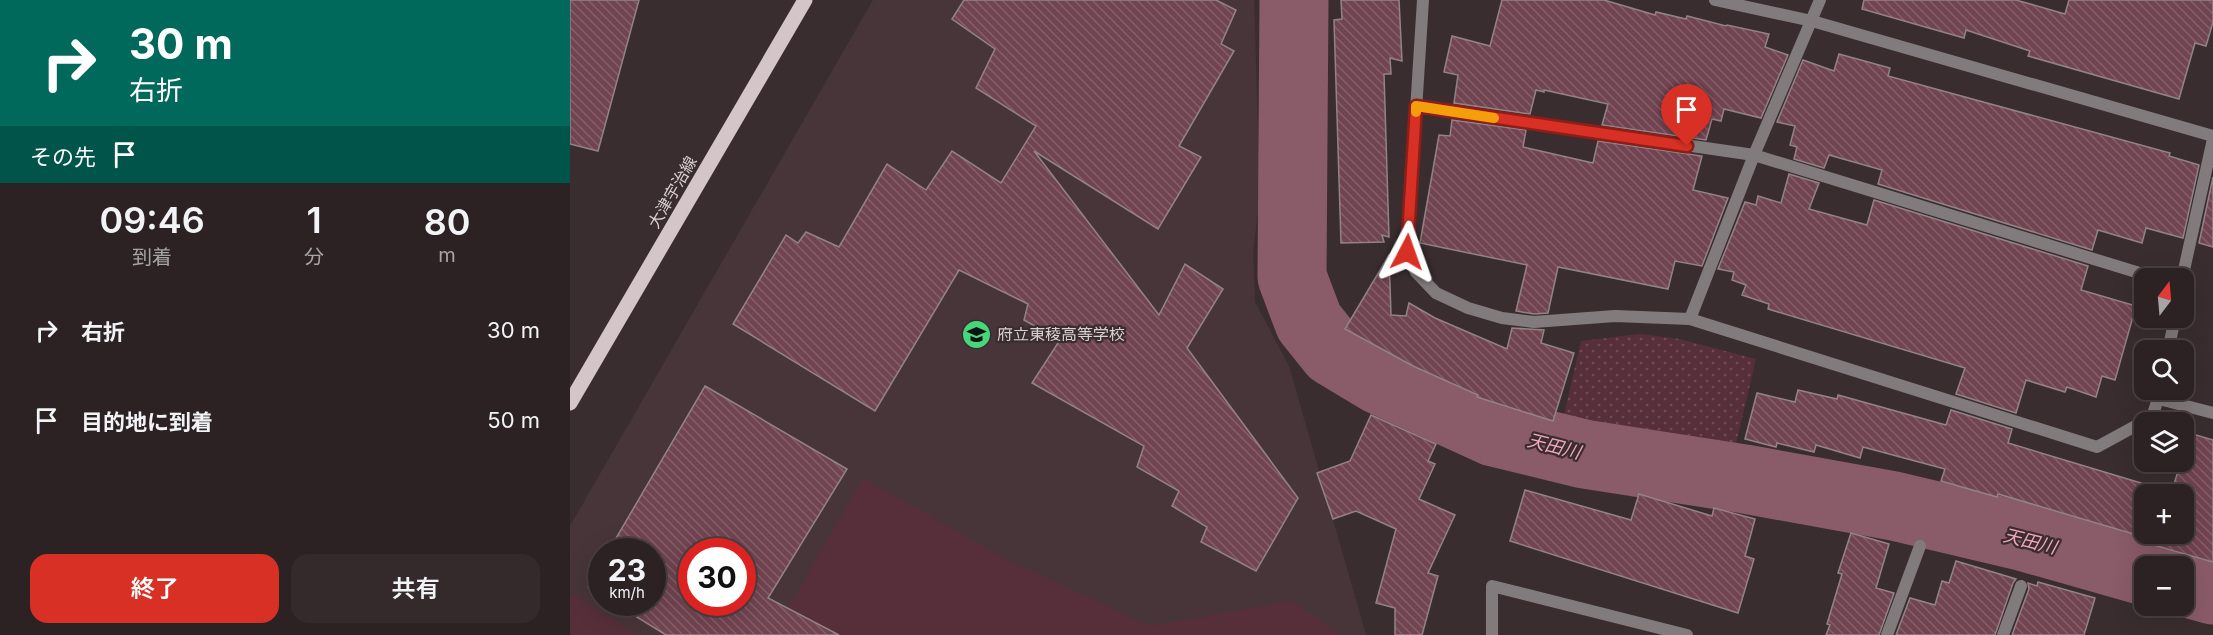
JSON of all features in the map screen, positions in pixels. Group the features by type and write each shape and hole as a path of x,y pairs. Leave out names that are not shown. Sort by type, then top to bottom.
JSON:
{"main road":[{"name":"大津宇治線","path":"570,403 805,0"}],"street":[{"path":"1423,0 1407,252 1416,272 1436,293 1468,308 1502,318 1534,322 1615,316 1690,319 2097,447 2152,417 2158,400"},
{"path":"1715,0 1812,21 2213,138 2184,268"},
{"path":"1690,319 1754,156 1820,0"},
{"path":"1416,106 1754,156 2134,271"},
{"path":"2177,400 2213,413"},
{"path":"1887,635 1920,546"},
{"path":"2003,635 2021,585"},
{"path":"1492,635 1492,586 1687,635"}],"shaded area":[{"name":"府立東稜高等学校","path":"873,0 1254,0 1260,193 1253,253 1255,302 1289,366 1366,635 570,635 570,526"},
{"path":"1640,334 1679,339 1756,359 1733,456 1559,437 1581,341"},
{"path":"863,478 1004,558 1150,626 1292,601 1341,635 773,635"},
{"path":"570,593 588,604 588,616 607,616 638,635 570,635"}],"building":[{"path":"570,0 639,0 598,151 570,144"},
{"path":"964,0 1216,0 1236,10 1221,44 1234,51 1179,146 1201,157 1158,229 1034,151 1159,315 1185,264 1223,289 1187,348 1298,498 1256,571 1201,542 1207,527 1172,506 1179,491 1137,467 1144,446 1032,383 1060,340 1024,320 1028,304 959,270 875,411 733,324 786,235 798,243 806,232 839,247 887,164 926,190 952,151 1001,183 1036,126 976,88 995,49 952,19"},
{"path":"1341,0 1399,0 1402,61 1390,58 1391,74 1384,74 1389,237 1382,235 1384,242 1341,243 1334,20 1342,19"},
{"path":"1502,0 1604,0 1655,15 1656,12 1686,19 1687,16 1769,34 1765,47 1788,55 1761,118 1724,109 1721,121 1712,119 1706,140 1602,125 1608,104 1544,90 1544,92 1536,90 1530,114 1454,103 1458,75 1444,72 1452,36 1490,46"},
{"path":"1864,0 2016,0 2065,14 2069,0 2213,0 2213,22 2206,46 2195,43 2179,99 2028,56 2030,51 1966,30 1964,38 1862,9"},
{"path":"1839,54 1890,68 1888,76 2170,153 2169,156 2199,165 2183,238 2146,228 2142,243 2098,230 2092,250 1878,184 1882,170 1829,155 1824,168 1794,159 1797,147 1790,145 1795,126 1777,122 1803,60 1834,71"},
{"path":"1452,120 1526,130 1523,147 1593,163 1598,141 1702,156 1693,190 1728,198 1702,266 1675,261 1668,289 1558,267 1548,313 1534,314 1516,311 1527,265 1420,243 1439,135 1450,136"},
{"path":"1789,174 1819,183 1809,209 1867,225 1874,200 2088,266 2081,290 2134,305 2134,313 2115,380 2102,376 2096,397 2067,387 2065,392 2026,380 2016,413 1956,394 1965,368 1768,309 1769,304 1742,295 1746,285 1732,280 1734,272 1718,269 1745,202 1756,205 1758,196 1781,203"},
{"path":"2213,177 2213,247 2199,243"},
{"path":"1389,255 1391,315 1406,316 1409,303 1435,318 1507,349 1512,328 1544,330 1541,343 1574,353 1553,421 1477,397 1478,395 1413,366 1345,329"},
{"path":"705,386 847,469 768,598 839,635 666,635 635,616 666,616 666,538 616,538"},
{"path":"1798,390 1837,399 1838,395 1946,425 1951,410 2012,429 2008,443 2144,484 2134,484 2134,534 1998,494 1997,497 1941,481 1945,469 1863,447 1860,458 1816,445 1814,452 1777,443 1776,447 1745,439 1757,393 1795,402"},
{"path":"1371,415 1436,444 1428,461 1435,464 1419,499 1455,515 1428,573 1438,576 1422,635 1395,635 1395,608 1376,603 1396,529 1356,511 1333,519 1317,473 1350,461"},
{"path":"2194,434 2213,440 2213,562 2150,544 2194,544 2194,484 2174,484 2178,472 2194,472"},
{"path":"1525,490 1631,520 1639,494 1712,516 1714,508 1755,519 1745,556 1754,559 1738,613 1510,541"},
{"path":"1851,533 1889,544 1876,588 1894,593 1879,635 1826,635 1830,625 1827,624 1842,574 1838,573"},
{"path":"1956,561 2016,579 1995,635 1896,635 1910,598 1935,605 1942,581 1949,583"},
{"path":"2038,582 2095,598 2084,635 2012,635 2029,589 2028,583 2037,586"}],"waterway":[{"name":"天田川","path":"1294,0 1292,277 1309,322 1333,352 1378,379 1494,432 1584,454 1745,479 1894,506 2025,537 2134,568"},
{"name":"天田川","path":"2194,585 2213,590"}],"slow traffic":[{"path":"1416,112 1416,106 1494,118"}],"place":[{"name":"府立東稜高等学校","path":"976,334"}],"route":[{"path":"1407,252 1416,106 1687,146"}]}
